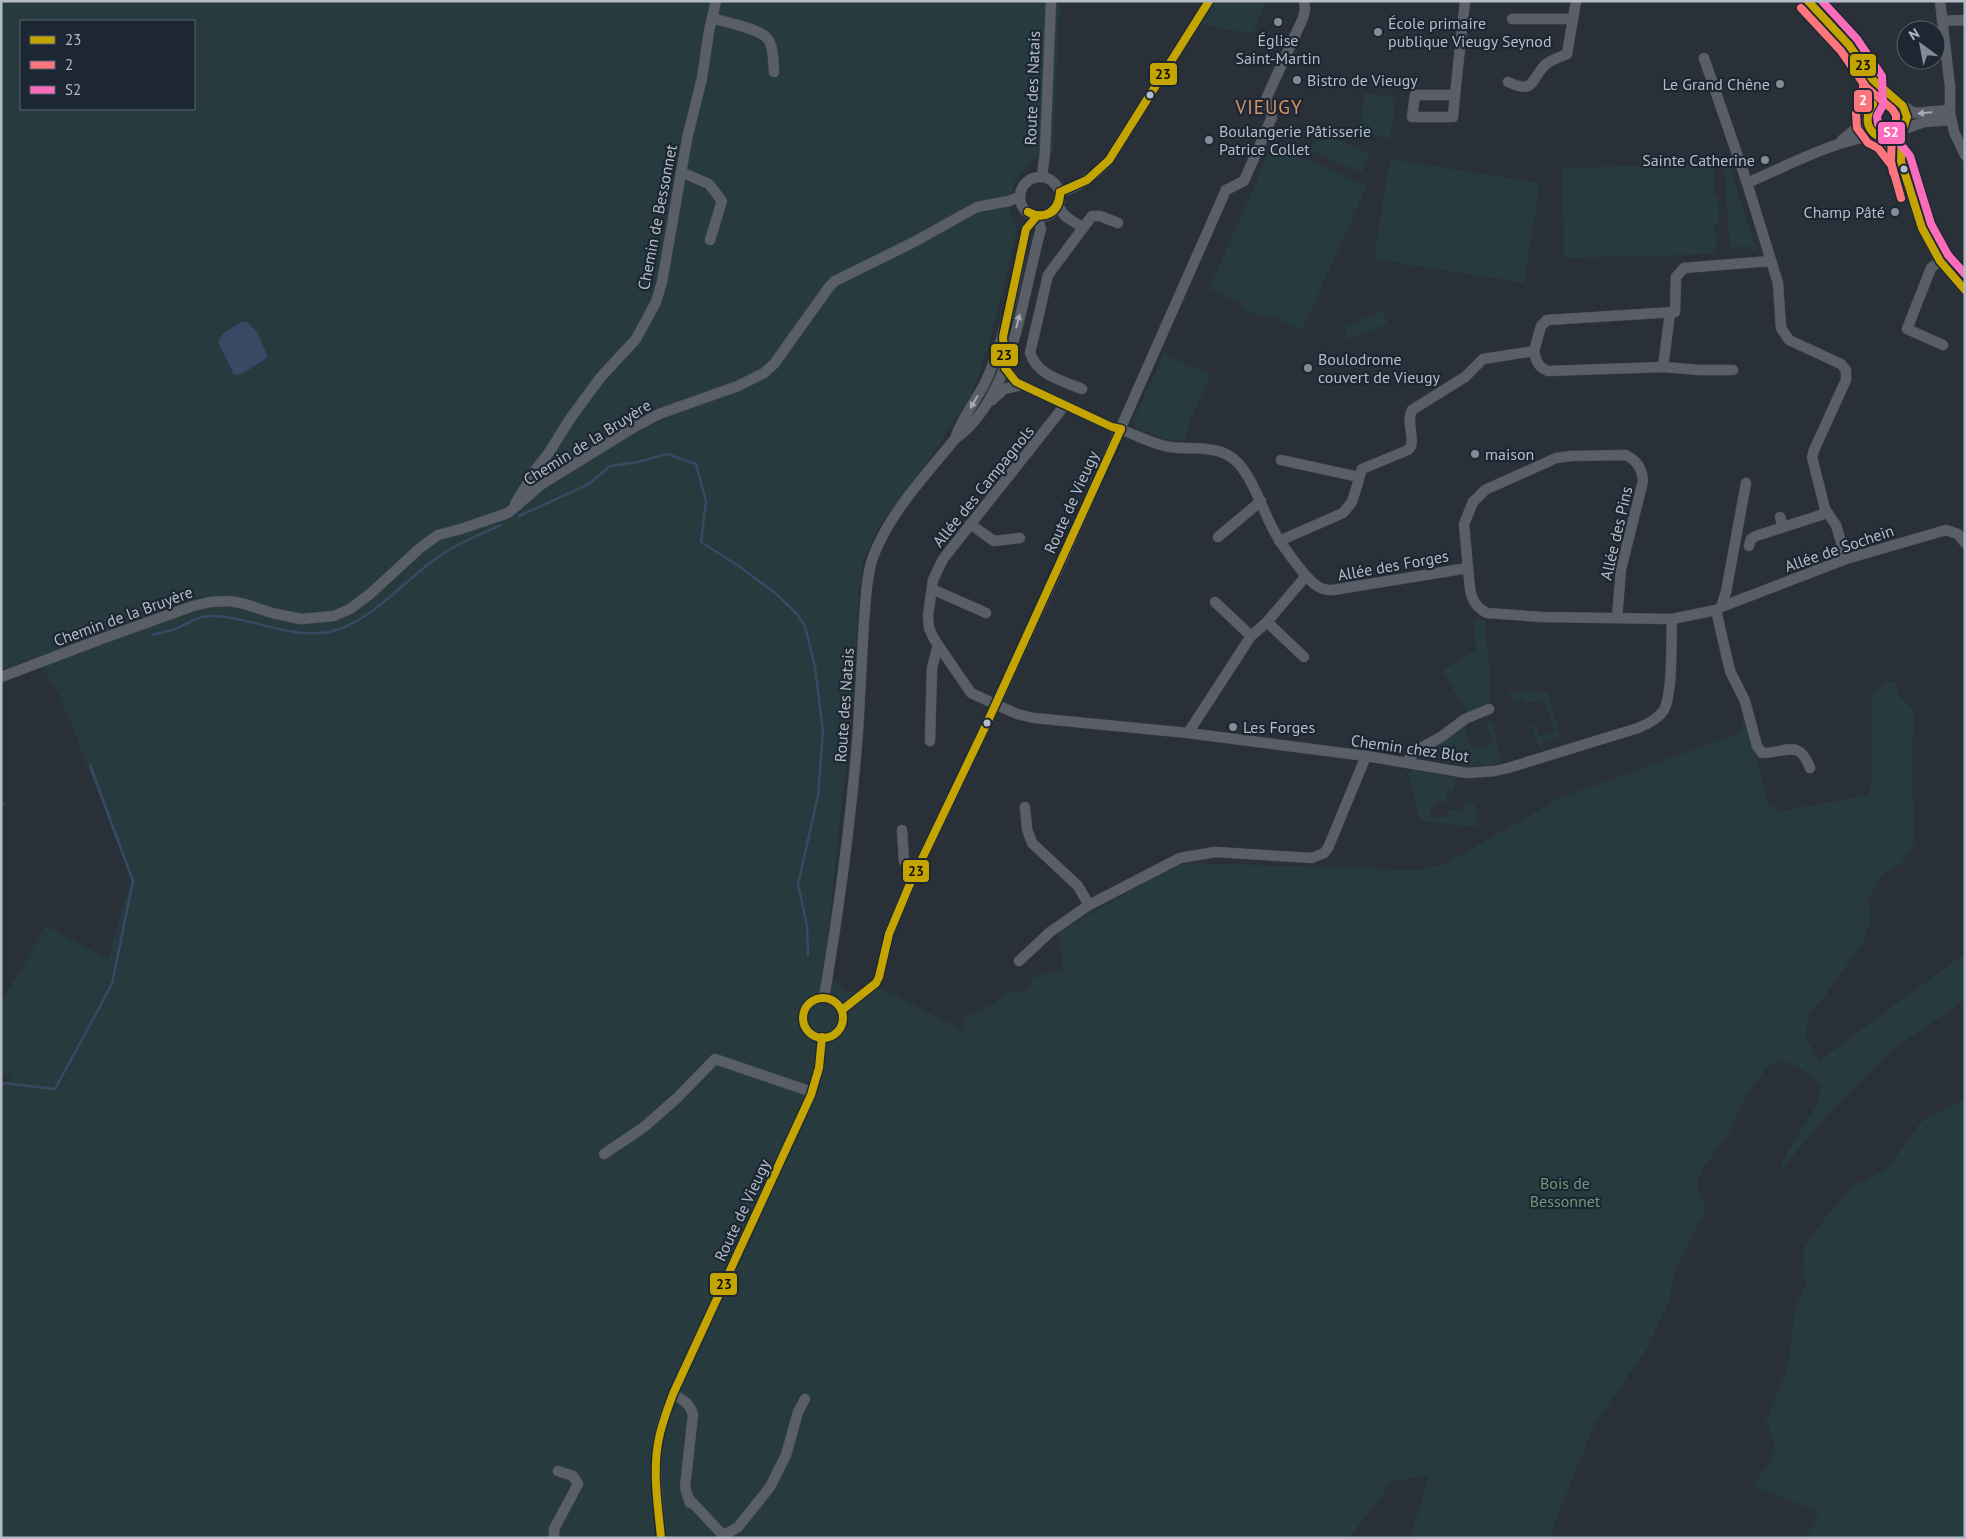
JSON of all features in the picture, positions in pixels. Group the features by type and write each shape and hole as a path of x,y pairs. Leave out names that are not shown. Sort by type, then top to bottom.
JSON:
{"street":[{"name":"Chemin de Bessonnet","path":"508,513 575,412 600,378 636,338 656,302 662,282 681,172 702,78 716,1"},
{"name":"Route des Natais","path":"1042,177 1045,152 1051,1"},
{"path":"1060,192 1070,190 1091,178 1109,160 1209,1"},
{"name":"Route de Vieugy","path":"842,1010 876,983 879,977 889,934 914,873 995,705 1121,429 1226,190 1244,181 1272,117 1266,99 1303,18 1306,9 1304,1"},
{"path":"1455,95 1466,1"},
{"path":"1508,82 1522,88 1529,86 1546,63 1567,54 1571,19 1576,1"},
{"path":"1808,1 1848,45 1873,80 1893,100 1914,113 1950,115"},
{"path":"1940,1 1942,20"},
{"path":"712,18 758,31 768,38 772,51 774,72"},
{"path":"1512,19 1571,19"},
{"path":"1946,21 1965,20"},
{"path":"1946,54 1950,87 1950,115 1965,155"},
{"path":"1704,58 1772,261 1778,283 1780,323 1783,333 1789,340 1841,364 1846,370 1846,380 1812,454 1827,513 1836,526 1846,559"},
{"path":"1873,80 1873,104"},
{"path":"1893,100 1882,99 1873,104 1866,114 1866,120 1869,129 1880,137 1901,160"},
{"path":"1903,106 1907,118 1903,131 1901,160 1922,228 1940,260 1965,290"},
{"path":"1747,183 1828,148 1863,137 1897,136 1914,124 1950,115"},
{"path":"1828,148 1849,135 1866,120"},
{"path":"681,172 708,184 722,201 710,240"},
{"path":"1042,177 1054,182 1060,192 1058,206 1045,216 1037,216 1025,210 1020,197 1021,191 1029,180 1042,177"},
{"name":"Chemin de la Bruyère","path":"1,677 193,606 210,602 230,601 301,619 334,616 350,609 370,594 420,548 438,535 508,513 542,484 636,426 659,414 738,386 764,372 774,364 835,281 912,243 976,207 1020,197"},
{"path":"1058,206 1065,216 1083,228"},
{"name":"Route des Natais","path":"955,438 958,428 989,375 1002,337 1026,229 1037,216"},
{"name":"Route des Natais","path":"824,998 836,927 848,834 858,731 867,584 873,559 882,535 955,438 965,431 984,408 1005,368 1041,229 1037,216"},
{"path":"1082,389 1043,372 1033,363 1030,353 1048,275 1092,216 1100,216 1118,223"},
{"path":"1940,260 1931,268 1907,329 1942,345"},
{"path":"1733,370 1663,367 1548,371 1539,366 1534,351 1541,326 1547,320 1675,312 1676,277 1684,268 1772,261"},
{"path":"1663,367 1670,312"},
{"path":"1002,337 1005,368"},
{"path":"1279,541 1343,513 1352,502 1362,469 1408,450 1412,446 1409,416 1415,408 1465,377 1483,360 1534,351"},
{"name":"Allée des Forges","path":"1005,368 1016,382 1121,429 1170,447 1208,448 1236,460 1243,468 1261,501 1279,541 1306,576 1318,588 1333,590 1468,568 1473,601 1476,606 1487,613 1542,617 1672,619"},
{"path":"984,408 1004,389 1022,385"},
{"name":"Allée des Campagnols","path":"995,705 975,696 968,690 938,645 929,628 928,616 932,589 937,569 943,559 1065,405"},
{"name":"Allée des Pins","path":"1468,568 1464,524 1473,502 1485,490 1556,458 1626,455 1632,458 1640,468 1643,481 1621,569 1617,618"},
{"path":"1281,460 1359,477"},
{"path":"1746,483 1726,592 1718,608 1730,671 1745,701 1757,746 1762,754 1790,748 1796,749 1803,754 1810,768"},
{"path":"1218,537 1261,501"},
{"path":"1749,546 1751,539 1781,522 1827,513"},
{"path":"970,524 994,541 1020,538"},
{"name":"Allée de Sochein","path":"1718,608 1846,559 1946,530 1958,534 1965,543"},
{"path":"1188,733 1251,636 1267,622 1306,576"},
{"path":"932,589 986,613"},
{"path":"1215,602 1251,636"},
{"path":"1672,619 1718,608"},
{"name":"Chemin chez Blot","path":"995,705 1017,714 1034,718 1188,733 1366,756 1467,773 1495,771 1646,725 1653,721 1663,710 1668,694 1672,619"},
{"path":"1267,622 1304,657"},
{"path":"930,741 932,668 938,645"},
{"path":"1407,762 1414,751 1441,736 1465,719 1489,709"},
{"path":"1019,961 1050,932 1089,905 1180,858 1215,852 1312,858 1324,853 1328,848 1366,756"},
{"path":"1025,807 1027,829 1032,843 1078,886 1089,905"},
{"path":"902,830 904,861 906,866 914,873"},
{"path":"824,998 836,1003 842,1010 842,1023 839,1030 833,1035 822,1038 809,1031 804,1018 805,1010 810,1003 824,998"},
{"name":"Route de Vieugy","path":"661,1538 656,1479 660,1430 673,1394 812,1092 819,1068 822,1038"},
{"path":"604,1154 644,1127 677,1098 715,1059 812,1092"},
{"path":"673,1394 691,1407 693,1415 686,1479 688,1498 692,1508 716,1538"},
{"path":"688,1498 721,1533 726,1534 738,1528 770,1487 786,1455 798,1412 805,1398"},
{"path":"554,1538 554,1529 578,1484 573,1476 558,1471"}],"green space":[{"name":"Bois de Bessonnet","path":"1,1 1060,1 1053,153 1032,160 1014,182 1010,213 1017,229 988,349 971,395 935,451 880,525 863,561 853,699 824,972 847,992 882,988 963,1031 964,1017 992,1005 1010,991 1022,992 1028,989 1032,978 1062,970 1063,960 1059,932 1174,866 1189,863 1420,870 1445,864 1560,798 1739,733 1745,715 1768,805 1782,811 1867,795 1871,785 1872,693 1886,683 1896,682 1900,696 1914,711 1912,766 1914,843 1901,864 1880,876 1868,900 1871,921 1862,944 1822,1000 1809,1014 1806,1037 1819,1061 1965,953 1965,1000 1897,1046 1826,1117 1781,1172 1781,1163 1819,1101 1821,1085 1805,1071 1785,1061 1768,1066 1746,1097 1727,1136 1705,1165 1697,1184 1706,1212 1698,1223 1676,1268 1669,1302 1647,1348 1595,1424 1558,1514 1551,1538 1410,1538 1429,1476 1391,1481 1381,1498 1348,1538 1,1538 1,1090 12,1076 1,1074 1,1001 23,967 45,925 108,959 131,879 58,693 37,657 1,670"},
{"path":"1214,1 1266,1 1253,33 1224,30 1200,23"},
{"path":"1365,93 1396,98 1390,138 1359,133"},
{"path":"1319,131 1370,154 1361,173 1310,150"},
{"path":"1273,144 1367,186 1302,330 1268,315 1266,318 1242,308 1244,304 1209,289"},
{"path":"1390,159 1540,183 1524,283 1374,259"},
{"path":"1713,164 1714,195 1718,195 1719,223 1715,224 1716,254 1564,258 1562,168"},
{"path":"1729,167 1733,170 1732,175 1757,251 1753,251 1749,246 1730,248 1724,168"},
{"path":"1383,311 1388,324 1349,339 1344,327"},
{"path":"1164,354 1211,375 1189,423 1186,440 1166,440 1135,427 1133,420"},
{"path":"1477,618 1485,620 1489,664 1489,706 1467,713 1442,671 1476,650 1474,623"},
{"path":"1509,691 1546,692 1561,737 1542,743 1544,748 1540,749 1531,727 1536,725 1539,736 1555,731 1543,699 1527,703 1522,699 1513,702"},
{"path":"1492,722 1502,761 1491,765 1469,766 1416,756 1464,723 1472,750 1493,743 1487,723"},
{"path":"1415,769 1455,778 1454,790 1447,790 1447,803 1435,803 1429,816 1447,817 1447,810 1464,811 1464,804 1474,803 1478,827 1425,822 1419,819 1408,774"},
{"path":"1965,1097 1965,1538 1806,1538 1819,1512 1754,1486 1772,1455 1773,1441 1766,1421 1785,1375 1792,1341 1794,1310 1806,1284 1803,1267 1804,1248 1825,1218 1852,1187 1888,1168 1916,1128 1924,1120 1954,1105"}],"water":[{"path":"242,322 247,322 257,332 268,357 242,374 234,375 218,342 231,328"}],"waterway":[{"path":"519,516 589,484 610,466 638,462 667,454 696,464 706,501 701,542 740,567 775,593 796,613 805,626 815,667 823,731 818,796 798,884 807,926 808,955"},
{"path":"152,635 175,629 208,616 228,617 299,633 329,632 343,628 371,612 422,569 442,555 466,541 501,525"},
{"path":"1,1086 4,1083 55,1089 112,984 133,881 90,765"}],"transit line":[{"name":"23","path":"1060,192 1087,180 1109,160 1209,1"},
{"name":"23","path":"1808,1 1849,45 1873,80 1903,106 1907,117 1902,132"},
{"name":"S2","path":"1822,1 1857,39 1882,76 1883,105 1877,116 1878,124 1891,132 1910,156 1931,224 1948,255 1965,274"},
{"name":"2","path":"1801,8 1841,51 1863,83 1863,101 1856,113 1857,128 1868,143 1878,148 1892,166 1901,198"},
{"name":"2","path":"1855,70 1866,87 1892,109 1896,115 1896,122 1892,132 1891,161 1893,172"},
{"name":"23","path":"1873,104 1868,115 1868,125 1874,133 1884,139"},
{"name":"23","path":"1902,132 1901,161 1922,228 1940,261 1965,290"},
{"name":"23","path":"1028,212 1040,215 1050,213 1057,205 1060,193"},
{"name":"23","path":"1028,212 1040,216 1050,213 1057,206 1060,193"},
{"name":"23","path":"1037,216 1026,229 1003,337 1005,368 1016,382 1112,427 1121,429"},
{"name":"23","path":"842,1010 876,983 879,977 889,934 909,886 987,723 1121,429"},
{"name":"23","path":"823,998 837,1004 843,1018 837,1032 823,1038 809,1032 803,1018 809,1004 823,998"},
{"name":"23","path":"661,1538 656,1488 656,1463 663,1421 673,1394 811,1095 819,1068 822,1037"}],"place":[{"name":"Église Saint-Martin","path":"1278,22"},
{"name":"École primaire publique Vieugy Seynod","path":"1378,32"},
{"name":"Bistro de Vieugy","path":"1297,80"},
{"name":"Le Grand Chêne","path":"1780,84"},
{"name":"Boulangerie Pâtisserie Patrice Collet","path":"1209,140"},
{"name":"Sainte Catherine","path":"1765,160"},
{"name":"Champ Pâté","path":"1895,212"},
{"name":"Boulodrome couvert de Vieugy","path":"1308,368"},
{"name":"maison","path":"1475,454"},
{"name":"Les Forges","path":"1233,727"}],"district":[{"name":"VIEUGY","path":"1269,107"}]}
